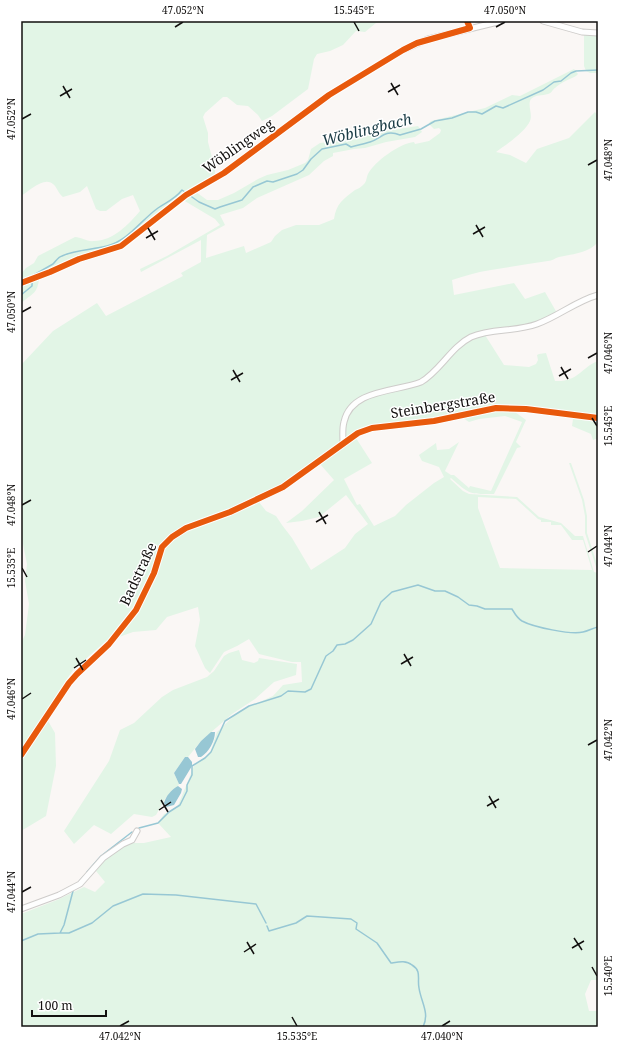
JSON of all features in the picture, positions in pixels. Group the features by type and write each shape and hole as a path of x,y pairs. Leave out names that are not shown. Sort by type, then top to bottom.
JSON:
{"street":[{"path":"467,21 470,28"},
{"name":"Wöblingweg","path":"21,283 37,278 78,259 121,246 186,195 224,173 329,95 403,50 428,39 502,21"},
{"path":"544,21 582,32 598,33"},
{"path":"342,444 342,428 347,413 365,397 421,382 461,344 472,337 538,324 580,301 598,295"},
{"name":"Steinbergstraße","path":"342,444 358,433 372,428 434,421 496,408 526,409 598,418"},
{"name":"Badstraße","path":"21,755 69,683 109,644 136,610 148,588 162,547 166,542 186,528 230,512 283,487 309,470 342,444"},
{"path":"21,909 59,895 80,884 103,858 123,844 132,840 137,831"}],"green space":[{"path":"21,21 415,21 376,23 365,32 356,31 343,45 330,51 317,54 314,59 308,89 272,116 262,121 248,106 237,105 227,97 223,97 205,113 203,117 208,133 208,142 215,169 215,177 120,244 78,257 40,274 37,289 21,303 21,274 26,268 34,263 38,256 75,237 91,241 108,238 126,226 140,211 133,195 122,199 106,211 100,211 96,209 87,186 80,192 63,197 53,184 45,182 37,185 21,196"},
{"path":"584,34 598,35 598,73 590,73 586,71 584,66"},
{"path":"574,69 578,74 560,84 549,94 533,97 530,101 531,118 528,125 515,138 496,152 510,155 526,163 537,149 569,138 595,112 598,116 598,242 590,249 559,257 551,261 486,271 452,280 454,295 514,283 525,299 545,292 557,313 537,323 471,336 424,379 372,393 346,413 340,442 308,468 282,485 254,500 259,502 266,511 276,516 292,538 311,570 345,548 355,534 368,524 346,495 319,517 286,523 302,511 334,480 320,464 356,438 372,463 344,479 357,505 360,504 374,526 395,516 406,505 444,477 439,467 422,461 419,455 436,443 437,450 449,449 459,442 445,471 451,475 454,475 469,488 470,486 491,491 522,422 505,416 479,419 469,422 463,418 497,410 515,410 515,412 526,420 516,442 521,447 517,448 494,494 480,494 467,491 451,478 450,479 463,491 469,494 517,497 539,517 561,523 575,536 583,536 594,572 598,573 598,980 591,980 585,994 589,1011 598,1011 598,1027 21,1027 21,914 57,900 84,887 95,892 105,882 96,871 105,859 129,843 144,843 171,837 158,823 164,814 177,808 194,766 210,753 217,732 239,711 273,696 283,685 302,682 301,662 292,662 259,654 249,639 224,652 210,673 205,668 195,646 200,620 198,607 167,617 156,630 133,632 105,642 73,670 44,714 55,733 56,766 46,816 21,831 21,643 25,635 29,604 25,581 27,564 21,534 21,365 53,331 97,303 106,316 183,276 181,273 201,262 201,240 141,272 140,269 167,256 220,225 215,219 183,200 196,192 207,200 218,200 267,175 288,170 305,163 308,160 311,149 320,143 358,139 379,132 418,126 422,132 415,137 386,142 365,148 333,153 333,156 324,161 309,175 257,198 243,208 220,215 225,225 207,235 206,258 244,246 246,253 271,242 282,230 296,225 319,225 334,219 336,209 341,202 364,184 371,169 388,154 408,143 414,142 415,144 429,141 440,133 441,130 439,128 434,129 430,125 429,123 431,121 485,108 512,95 520,96","holes":["478,497 516,499 541,520 541,522 551,522 551,525 561,525 572,540 583,540 592,570 500,568 478,508"]},
{"path":"485,335 504,365 529,367 536,364 538,360 537,355 546,353 555,381 563,381 574,377 598,361 598,416 533,406 507,404 479,408 438,418 377,425 348,437 346,436 345,428 347,419 352,409 360,402 371,397 417,386 438,371 453,354 465,344 473,339"},
{"path":"573,419 598,422 598,438 593,440 591,434 572,426"},
{"path":"569,463 571,463 584,500 587,516 587,533 598,567 598,573 585,533 585,516 582,500"},
{"path":"239,650 242,660 254,663 258,661 259,658 297,664 296,675 274,682 255,699 232,714 201,741 188,757 185,757 174,773 179,784 178,786 172,790 165,799 156,815 152,817 134,814 111,834 94,825 74,844 64,831 109,761 120,730 134,723 162,697 173,690 207,677 214,671 224,656"}],"water":[{"path":"211,732 215,732 211,746 204,755 198,757 195,749"},
{"path":"185,757 188,757 192,762 192,766 181,784 179,784 174,773"},
{"path":"178,786 182,789 181,793 174,805 166,807 164,803 166,798 171,791"}],"waterway":[{"name":"Wöblingbach","path":"32,276 53,264 58,258 73,252 107,246 121,240 158,208 174,198 182,190 199,202 215,209 242,200 253,187 267,181 273,182 297,174 303,170 311,159 322,149 346,144 351,147 370,142 387,134 395,133 400,135 421,129 435,121 452,118 468,112 482,114 496,106 503,108 543,90 554,82 561,81 571,73 576,71 598,70"},
{"name":"Wöblingbach","path":"21,295 32,286 32,280"},
{"path":"139,828 158,823 169,812 180,805 187,791 187,785 192,775 192,766 205,758 211,752 225,721 249,706 281,696 288,691 305,692 311,689 326,656 333,651 337,645 345,644 353,640 371,624 381,602 392,592 418,585 435,591 445,591 458,597 469,605 485,609 512,609 517,617 522,621 543,628 577,633 585,632 598,627"},
{"path":"87,872 101,856 132,832"},
{"path":"77,884 84,876"},
{"path":"21,941 38,934 60,933 64,925 73,891"},
{"path":"60,933 69,933 92,923 113,906 143,894 176,895 256,904 266,923"},
{"path":"267,926 269,931 296,923 307,916 351,919 357,923 356,929 377,943 391,963 407,962 415,967 418,973 419,988 426,1017 423,1027"}],"cycle path":[{"path":"21,283 79,259 121,246 186,195 224,173 329,95 417,43 470,28 467,21"},
{"path":"21,755 69,683 109,644 136,610 154,573 162,547 172,537 186,528 230,512 283,487 358,433 372,428 434,421 496,408 526,409 598,418"}]}
